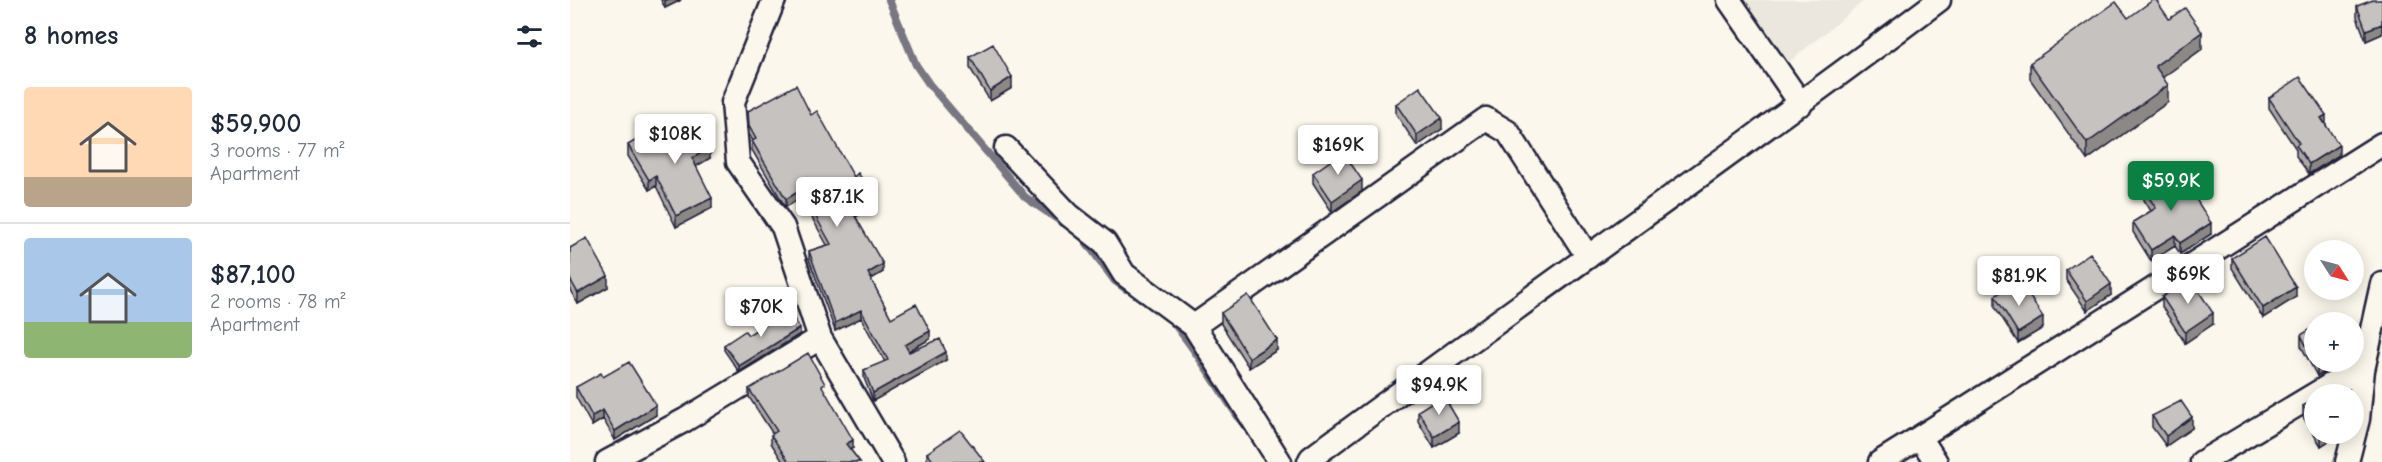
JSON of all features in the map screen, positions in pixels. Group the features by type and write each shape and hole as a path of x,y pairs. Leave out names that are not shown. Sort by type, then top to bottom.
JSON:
{"street":[{"path":"774,0 733,102 738,162 783,227 820,339 893,462"},
{"path":"1729,0 1801,104"},
{"path":"1309,462 1311,458 1420,377 1801,104 1939,0"},
{"path":"1194,326 1486,119 1508,132 1588,257"},
{"path":"1880,462 2382,144"},
{"path":"1006,148 1069,215 1105,243 1124,274 1194,326 1280,462"},
{"path":"2364,365 2382,284"},
{"path":"608,462 686,420 820,339"},
{"path":"2202,462 2332,384 2357,372"},
{"path":"2348,462 2358,419 2363,372"},
{"path":"1920,437 1936,462"}],"shaded area":[{"path":"1729,0 1865,0 1777,72"}],"building":[{"path":"2156,0 2169,19 2185,8 2202,32 2155,66 2168,85 2087,143 2030,63 2116,2 2128,18"},
{"path":"2373,0 2382,0 2382,24 2366,30 2357,6"},
{"path":"993,44 1012,77 990,91 970,57"},
{"path":"2300,77 2326,115 2321,118 2339,145 2309,164 2296,145 2299,143 2269,98"},
{"path":"796,85 811,115 817,111 854,177 858,173 874,197 852,211 883,264 868,273 891,318 916,304 930,331 905,345 909,352 940,339 946,352 873,393 864,370 888,360 861,310 835,323 809,251 831,244 801,190 786,199 752,141 756,139 749,126 748,111"},
{"path":"1420,87 1442,118 1417,135 1396,104"},
{"path":"692,118 710,148 692,158 712,198 676,216 656,176 649,180 628,145 651,131 656,139"},
{"path":"1343,152 1362,180 1332,201 1313,173"},
{"path":"2177,169 2211,223 2180,243 2175,235 2151,250 2133,222 2156,208 2144,190"},
{"path":"2265,237 2296,287 2263,308 2232,258"},
{"path":"587,238 608,276 578,293 570,279 570,248"},
{"path":"2090,253 2111,284 2087,301 2066,270"},
{"path":"2190,278 2213,313 2185,332 2162,297"},
{"path":"2019,280 2043,317 2018,333 1995,296"},
{"path":"1248,295 1277,340 1249,358 1221,313"},
{"path":"788,310 800,328 739,366 724,345 745,331 748,335"},
{"path":"808,353 825,384 822,386 853,440 846,444 860,462 789,462 771,435 777,431 749,389"},
{"path":"629,362 656,405 615,431 603,410 592,416 576,387 601,373 603,377"},
{"path":"1443,395 1459,422 1434,437 1418,411"},
{"path":"2181,401 2192,417 2166,436 2152,416"},
{"path":"960,430 985,462 934,462 927,453"}],"waterway":[{"path":"889,0 916,65 929,84 1025,197 1063,223"},
{"path":"1081,235 1115,281 1126,289"},
{"path":"1171,320 1200,358 1244,425"}]}
